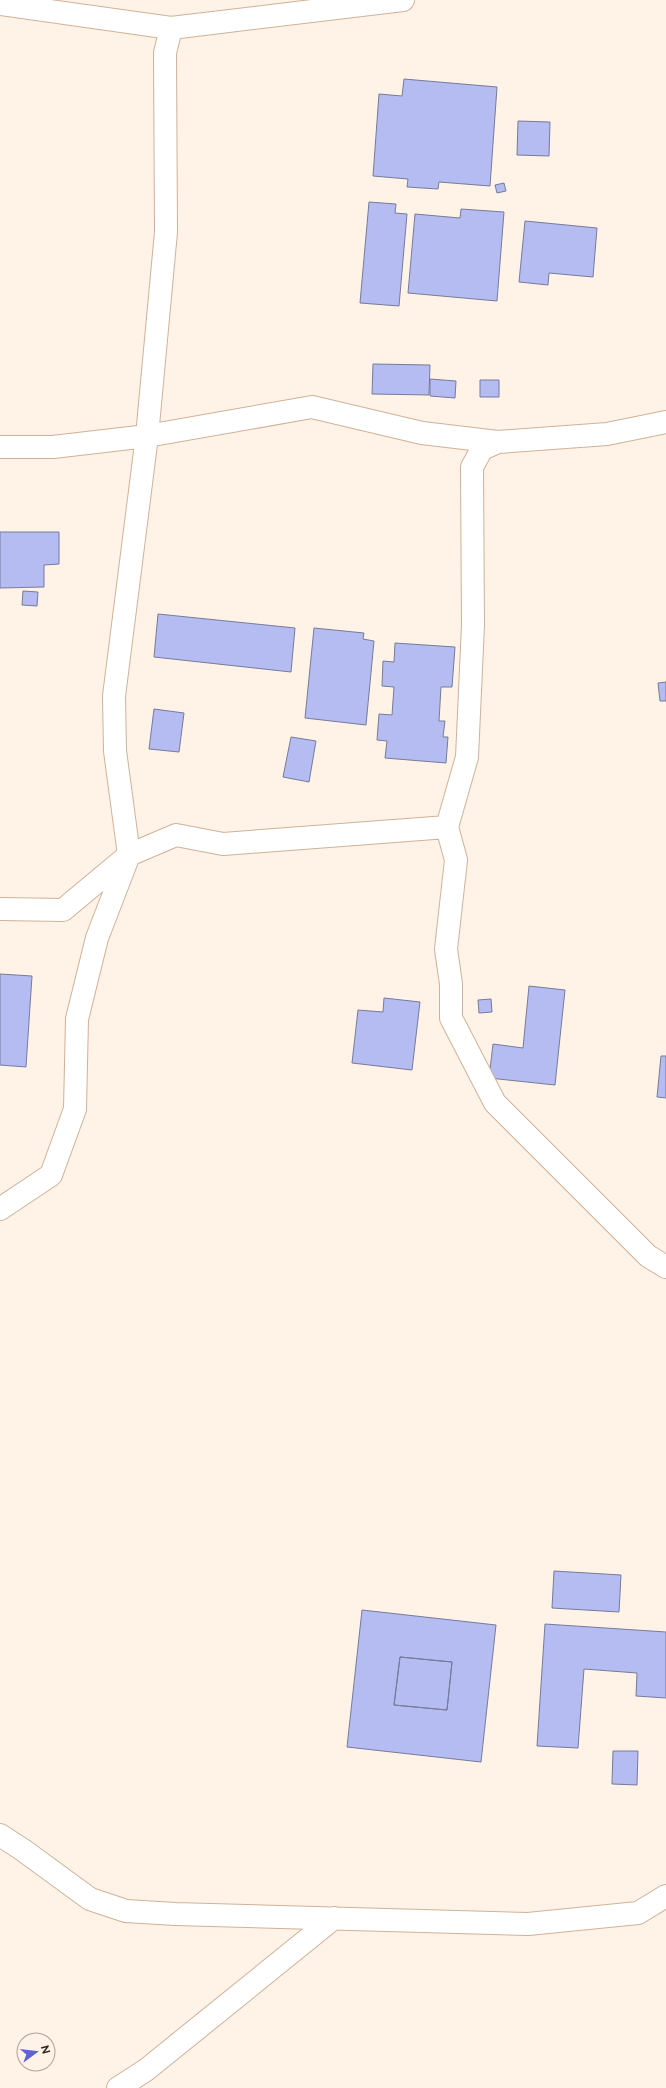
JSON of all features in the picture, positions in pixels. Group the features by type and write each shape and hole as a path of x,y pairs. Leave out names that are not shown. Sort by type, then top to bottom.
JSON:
{"street":[{"path":"0,4 171,28 403,0"},
{"path":"0,1209 51,1175 75,1109 77,1020 96,938 129,855 115,751 114,696 147,436 166,232 165,53 171,28"},
{"path":"0,447 53,447 147,436 312,407 422,433 498,442 607,434 666,422"},
{"path":"498,442 482,449 472,467 473,625 467,757 447,827 456,860 446,949 451,984 451,1018 495,1103 648,1256 666,1267"},
{"path":"0,909 63,910 129,855 176,835 223,844 447,827"},
{"path":"0,1835 90,1899 126,1911 175,1914 528,1924 638,1913 666,1896"},
{"path":"118,2088 147,2079 334,1918"}],"building":[{"path":"404,79 497,87 490,186 439,182 438,189 407,187 408,179 373,176 379,94 402,96"},
{"path":"518,121 550,122 549,156 517,155"},
{"path":"504,183 506,191 497,193 495,185"},
{"path":"369,202 396,204 395,213 407,214 399,306 360,303"},
{"path":"461,209 504,212 497,301 408,293 415,214 460,218"},
{"path":"525,221 597,228 593,277 549,273 548,285 519,282"},
{"path":"373,364 430,365 429,395 372,394"},
{"path":"430,379 456,381 455,398 430,396"},
{"path":"480,380 499,380 499,397 480,397"},
{"path":"0,532 59,532 59,564 44,565 44,587 0,588"},
{"path":"23,591 38,592 37,606 22,605"},
{"path":"158,614 295,628 291,672 154,657"},
{"path":"314,628 364,633 363,639 374,641 366,725 305,718"},
{"path":"395,643 455,647 452,687 441,687 439,721 445,721 443,737 448,737 446,763 385,758 387,741 377,740 379,714 392,715 394,687 382,686 383,661 394,662"},
{"path":"666,682 666,701 660,701 658,683"},
{"path":"154,709 184,713 179,752 149,749"},
{"path":"291,737 316,741 309,782 283,777"},
{"path":"0,974 32,976 26,1067 0,1065"},
{"path":"529,986 565,990 555,1085 489,1078 493,1044 523,1048"},
{"path":"384,998 420,1002 412,1070 352,1063 358,1010 383,1012"},
{"path":"491,999 492,1012 479,1013 478,1000"},
{"path":"661,1056 666,1056 666,1098 657,1097"},
{"path":"554,1571 621,1575 619,1612 552,1608"},
{"path":"362,1610 496,1625 481,1762 347,1747","holes":["400,1657 452,1662 447,1710 394,1705"]},
{"path":"545,1624 666,1632 666,1698 636,1696 637,1673 584,1669 578,1748 537,1746"},
{"path":"400,1657 452,1662 447,1710 394,1705"},
{"path":"613,1751 638,1751 637,1785 612,1784"}]}
